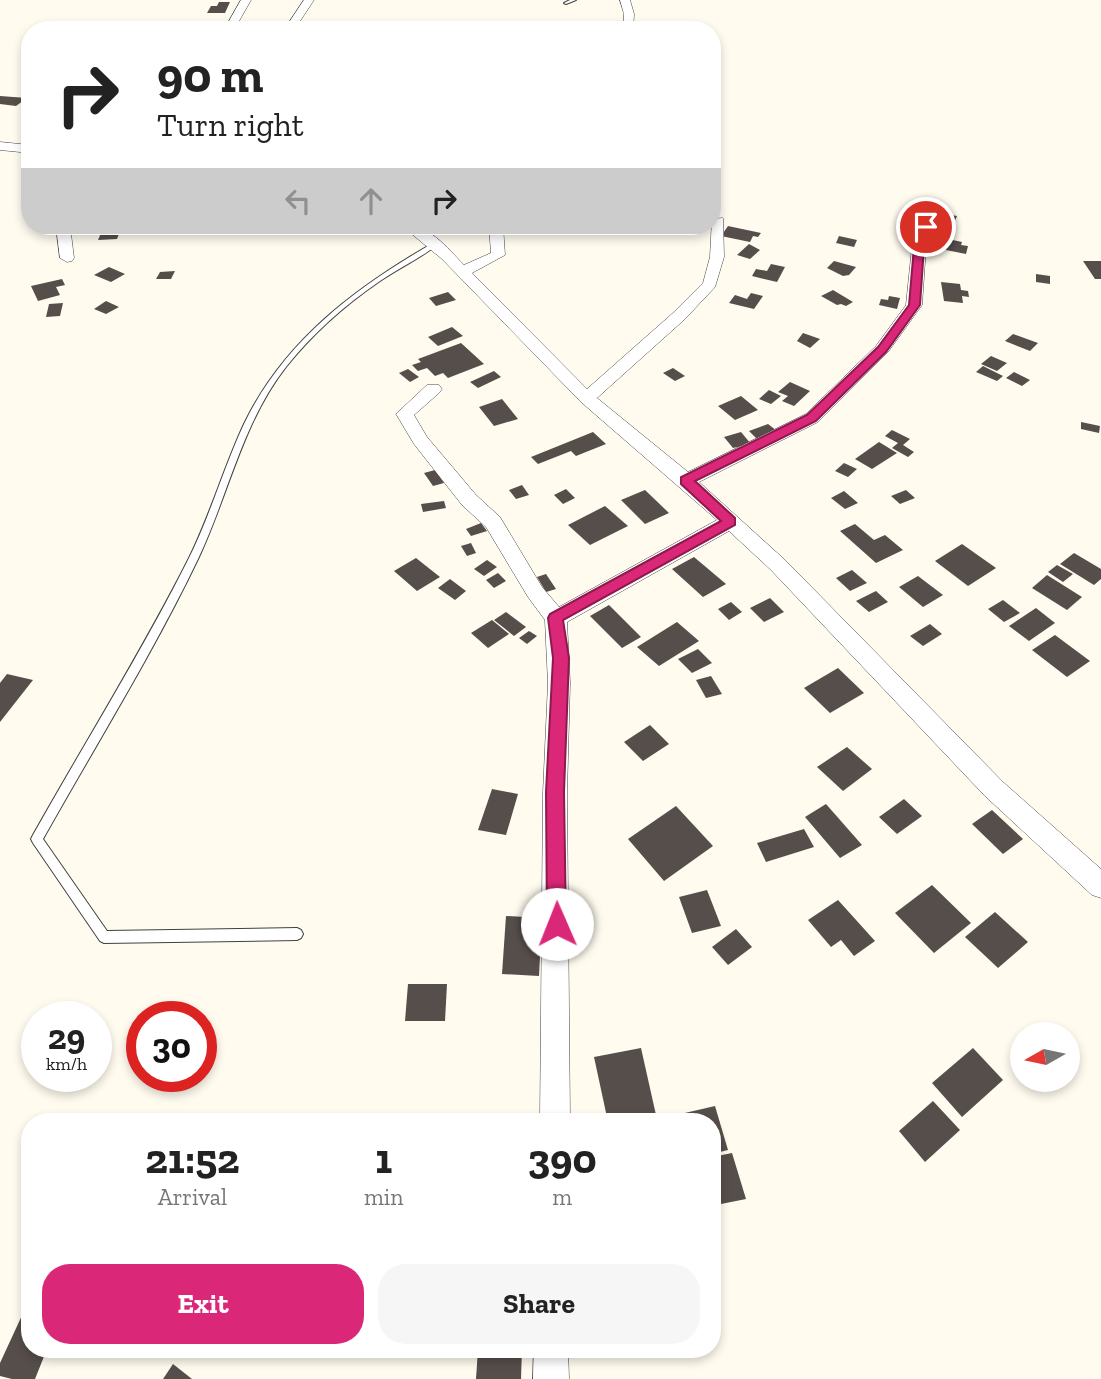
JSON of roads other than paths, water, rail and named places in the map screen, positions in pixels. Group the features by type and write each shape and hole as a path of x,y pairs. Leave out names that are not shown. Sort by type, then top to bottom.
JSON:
{"street":[{"path":"234,21 246,0"},
{"path":"295,21 309,0"},
{"path":"625,0 629,21"},
{"path":"0,146 21,148"},
{"path":"686,481 812,418 882,349 914,305 919,247 932,206"},
{"path":"64,235 67,258"},
{"path":"422,235 435,244 587,398 686,481 778,565 994,789 1101,886"},
{"path":"462,272 498,255 497,235"},
{"path":"587,398 680,316 710,284 717,257 718,235"},
{"path":"433,389 405,414 420,440 469,500 493,522 535,592 555,618 561,658 555,792 555,1113"},
{"path":"555,618 730,522"},
{"path":"551,1358 551,1379"}],"lane":[{"path":"566,3 574,0"},
{"path":"297,934 104,937 37,839 193,560 250,422 279,369 311,332 344,303 390,270 435,244"}]}
